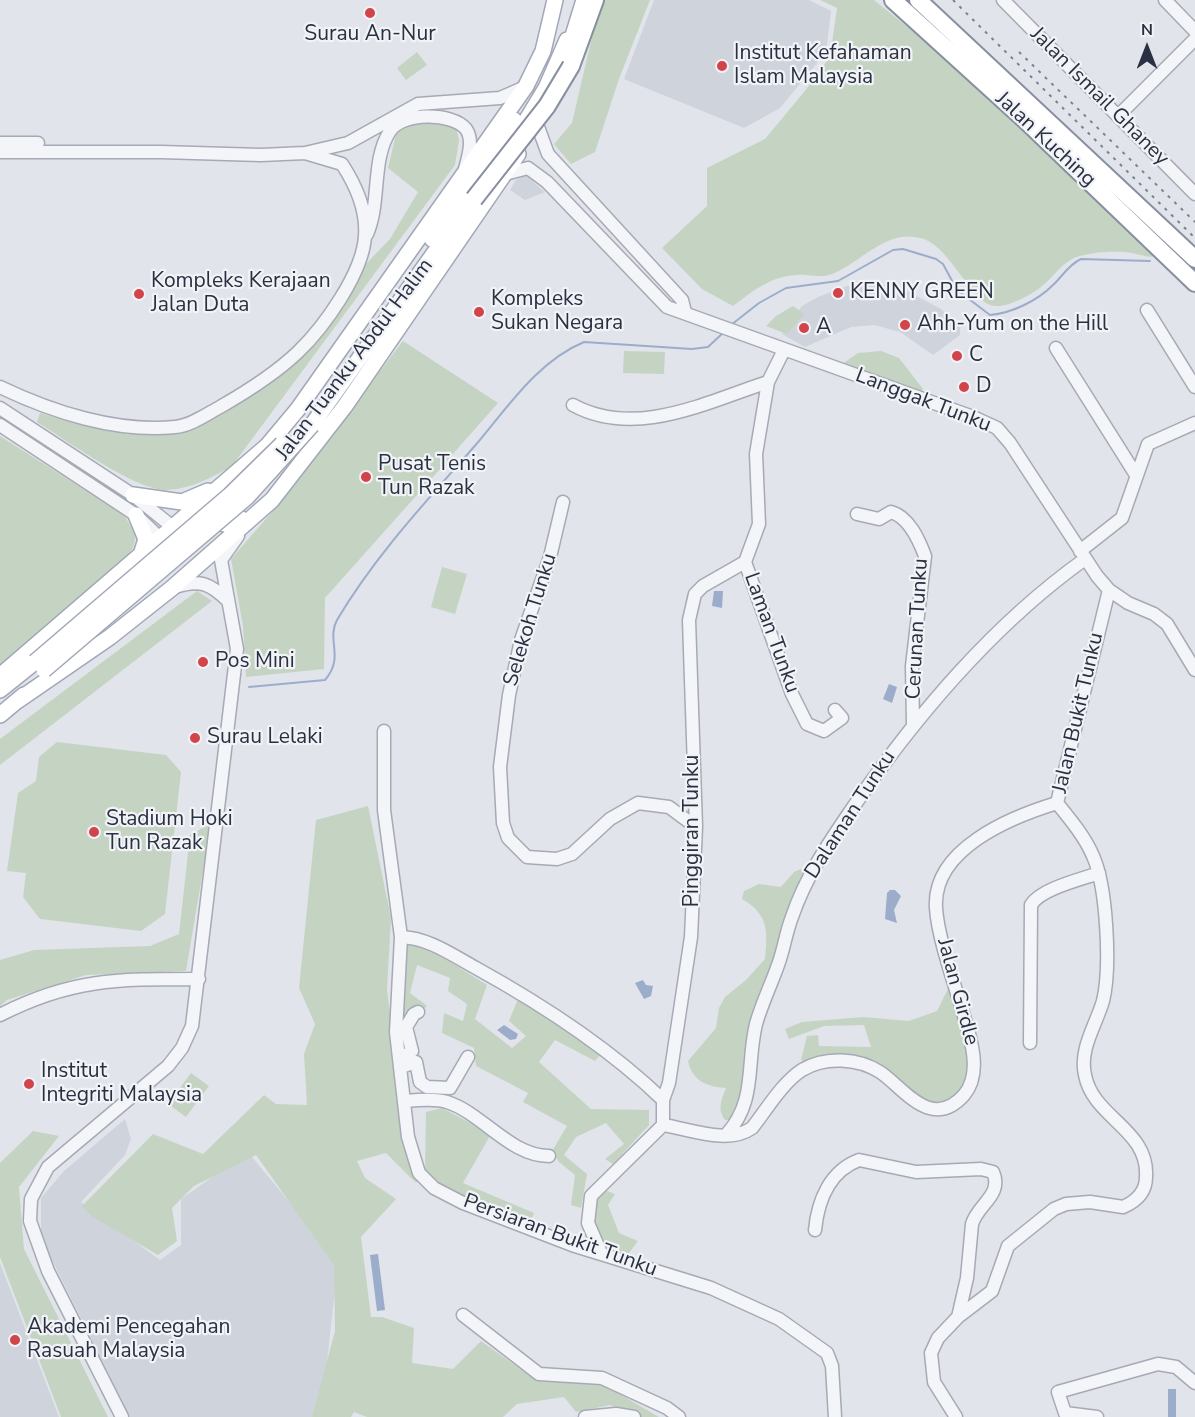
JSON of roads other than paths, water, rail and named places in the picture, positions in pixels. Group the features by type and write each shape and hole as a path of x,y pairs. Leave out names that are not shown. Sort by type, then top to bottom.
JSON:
{"highway":[{"path":"474,199 547,106 571,66 595,0"},
{"path":"883,0 922,27"},
{"name":"Jalan Kuching","path":"893,0 1024,119 1195,283"},
{"name":"Jalan Kuching","path":"920,0 1195,260"}],"main road":[{"name":"Jalan Tuanku Abdul Halim","path":"0,676 238,473 267,446 298,409 526,86 543,51 555,0"},
{"name":"Jalan Tuanku Abdul Halim","path":"0,707 39,666 261,468 307,424 432,250 541,76 554,45 565,0"},
{"name":"Jalan Tuanku Abdul Halim","path":"307,424 318,400 432,250 474,199 546,88 563,51 577,0"},
{"name":"Jalan Tuanku Abdul Halim","path":"17,701 110,637 172,588 243,522 272,500 345,406 537,124 570,49 584,0"},
{"path":"345,406 353,389 414,292 432,250"},
{"path":"318,400 406,254"},
{"path":"133,495 165,501 190,500 238,473"},
{"path":"216,492 208,507 208,514 212,522 225,524 243,522"},
{"path":"136,515 146,539 141,555"},
{"path":"161,539 182,552 202,550 243,522"},
{"path":"0,715 178,570 182,552 181,540 174,528"},
{"path":"124,570 146,566 152,569 157,577 152,593"},
{"name":"Jalan Tuanku Abdul Halim","path":"0,690 39,666"}],"street":[{"name":"Jalan Ismail Ghaney","path":"1003,0 1195,194"},
{"path":"1165,0 1195,31"},
{"path":"1118,116 1195,39"},
{"path":"0,152 161,152 261,156 305,153 348,143 418,104 500,98 526,86"},
{"path":"0,387 39,405 92,419 150,428 178,427 205,416 253,388 299,352 333,308 358,268 365,237 374,217 382,148 394,126 412,116 442,118 458,123 467,130 469,138 469,156 465,171"},
{"path":"537,124 548,154 682,300 685,312"},
{"path":"0,143 122,145 161,152"},
{"path":"305,153 342,164 353,182 364,217 365,237"},
{"name":"Langgak Tunku","path":"505,174 521,168 533,171 667,307 973,417 997,428 1010,443 1083,555 1109,590 1161,618 1178,638 1195,670"},
{"path":"1147,310 1195,387"},
{"path":"1056,348 1136,475"},
{"name":"Laman Tunku","path":"784,350 768,382 756,454 759,524 745,562 792,694 807,724 824,731 832,728 842,718 835,710"},
{"path":"573,405 589,414 607,418 648,417 709,404 768,382"},
{"path":"0,408 133,495 174,528"},
{"name":"Dalaman Tunku","path":"726,1135 738,1122 747,1102 755,1028 798,898 826,847 913,724 979,651 1121,520 1136,475 1152,441 1195,423"},
{"path":"1,426 136,515 161,539"},
{"name":"Selekoh Tunku","path":"563,502 550,557 521,640 509,695 500,767 504,823 508,838 527,857 557,860 572,854 610,819 638,803 669,807 696,827"},
{"name":"Cerunan Tunku","path":"857,514 873,519 879,519 891,512 899,514 912,529 925,556 912,666 913,724"},
{"path":"122,1417 48,1271 34,1236 29,1211 35,1188 48,1167 102,1119 154,1080 182,1048 192,1026 237,650 221,560 243,522"},
{"name":"Pinggiran Tunku","path":"663,1125 663,1100 669,1083 691,937 696,827 689,620 695,594 703,586 745,562"},
{"path":"172,588 190,583 204,583 214,587 229,602"},
{"name":"Jalan Bukit Tunku","path":"956,1417 934,1382 930,1366 931,1353 938,1338 958,1317 992,1291 1008,1246 1054,1209 1066,1204 1090,1202 1123,1207 1134,1201 1143,1191 1147,1165 1141,1148 1092,1095 1084,1072 1087,1044 1102,1002 1106,981 1103,898 1093,855 1057,803 1109,590"},
{"name":"Persiaran Bukit Tunku","path":"384,732 384,810 401,937 396,998 400,1063 413,1161 419,1173 434,1188 463,1203 544,1235 711,1288 779,1319 818,1344 827,1353 832,1366 835,1417"},
{"name":"Jalan Girdle","path":"663,1125 726,1135 741,1134 752,1128 787,1083 802,1070 819,1062 838,1060 859,1063 880,1072 912,1102 924,1107 941,1108 962,1097 972,1080 973,1047 937,918 938,888 950,862 978,838 1028,813 1057,803"},
{"path":"1030,1043 1031,905 1039,896 1099,873"},
{"path":"401,937 431,944 531,998 611,1054 663,1100"},
{"path":"0,1015 36,996 90,982 199,979"},
{"path":"418,1012 414,1014 406,1027 420,1082 427,1087 450,1088 468,1057"},
{"path":"400,1063 414,1056"},
{"path":"405,1101 447,1101 517,1145 540,1156 549,1156"},
{"path":"601,1253 588,1222 591,1196 663,1125"},
{"path":"815,1230 817,1210 836,1174 859,1160 916,1172 981,1169 993,1172 996,1178 994,1192 974,1217 972,1224 967,1278 958,1317"},
{"path":"463,1315 539,1374 602,1378 667,1408 679,1417"},
{"path":"1097,1417 1065,1413 1062,1410 1058,1392 1158,1364 1176,1367 1195,1383"},
{"path":"585,1417 616,1414 634,1417"}],"water":[{"path":"714,591 723,591 722,608 712,606"},
{"path":"889,684 897,687 892,703 883,699"},
{"path":"895,890 901,896 894,910 897,923 885,919 887,893"},
{"path":"643,980 646,985 653,986 651,996 644,999 635,983"},
{"path":"504,1025 518,1034 516,1039 510,1040 497,1030"},
{"path":"378,1254 385,1310 377,1311 370,1255"},
{"path":"1168,1389 1176,1389 1176,1417 1168,1417"}],"waterway":[{"path":"731,325 759,303 786,288 838,281 893,250 903,249 936,259 943,264 957,290 990,315 1007,312 1032,301 1047,291 1069,267 1081,259 1150,261"},
{"path":"249,687 325,680 334,664 334,627 367,574 523,388 551,362 584,342 692,349 708,347 725,331"}],"railway":[{"path":"953,0 1195,238"},
{"path":"1019,52 1195,222"}],"place":[{"name":"Surau An-Nur","path":"370,13"},
{"name":"Institut Kefahaman Islam Malaysia","path":"722,66"},
{"name":"KENNY GREEN","path":"838,293"},
{"name":"Kompleks Kerajaan Jalan Duta","path":"139,294"},
{"name":"Kompleks Sukan Negara","path":"479,312"},
{"name":"Ahh-Yum on the Hill","path":"905,325"},
{"name":"A","path":"804,328"},
{"name":"C","path":"957,356"},
{"name":"D","path":"964,387"},
{"name":"Pusat Tenis Tun Razak","path":"366,477"},
{"name":"Pos Mini","path":"203,662"},
{"name":"Surau Lelaki","path":"195,738"},
{"name":"Stadium Hoki Tun Razak","path":"94,832"},
{"name":"Institut Integriti Malaysia","path":"29,1084"},
{"name":"Akademi Pencegahan Rasuah Malaysia","path":"15,1340"}]}
